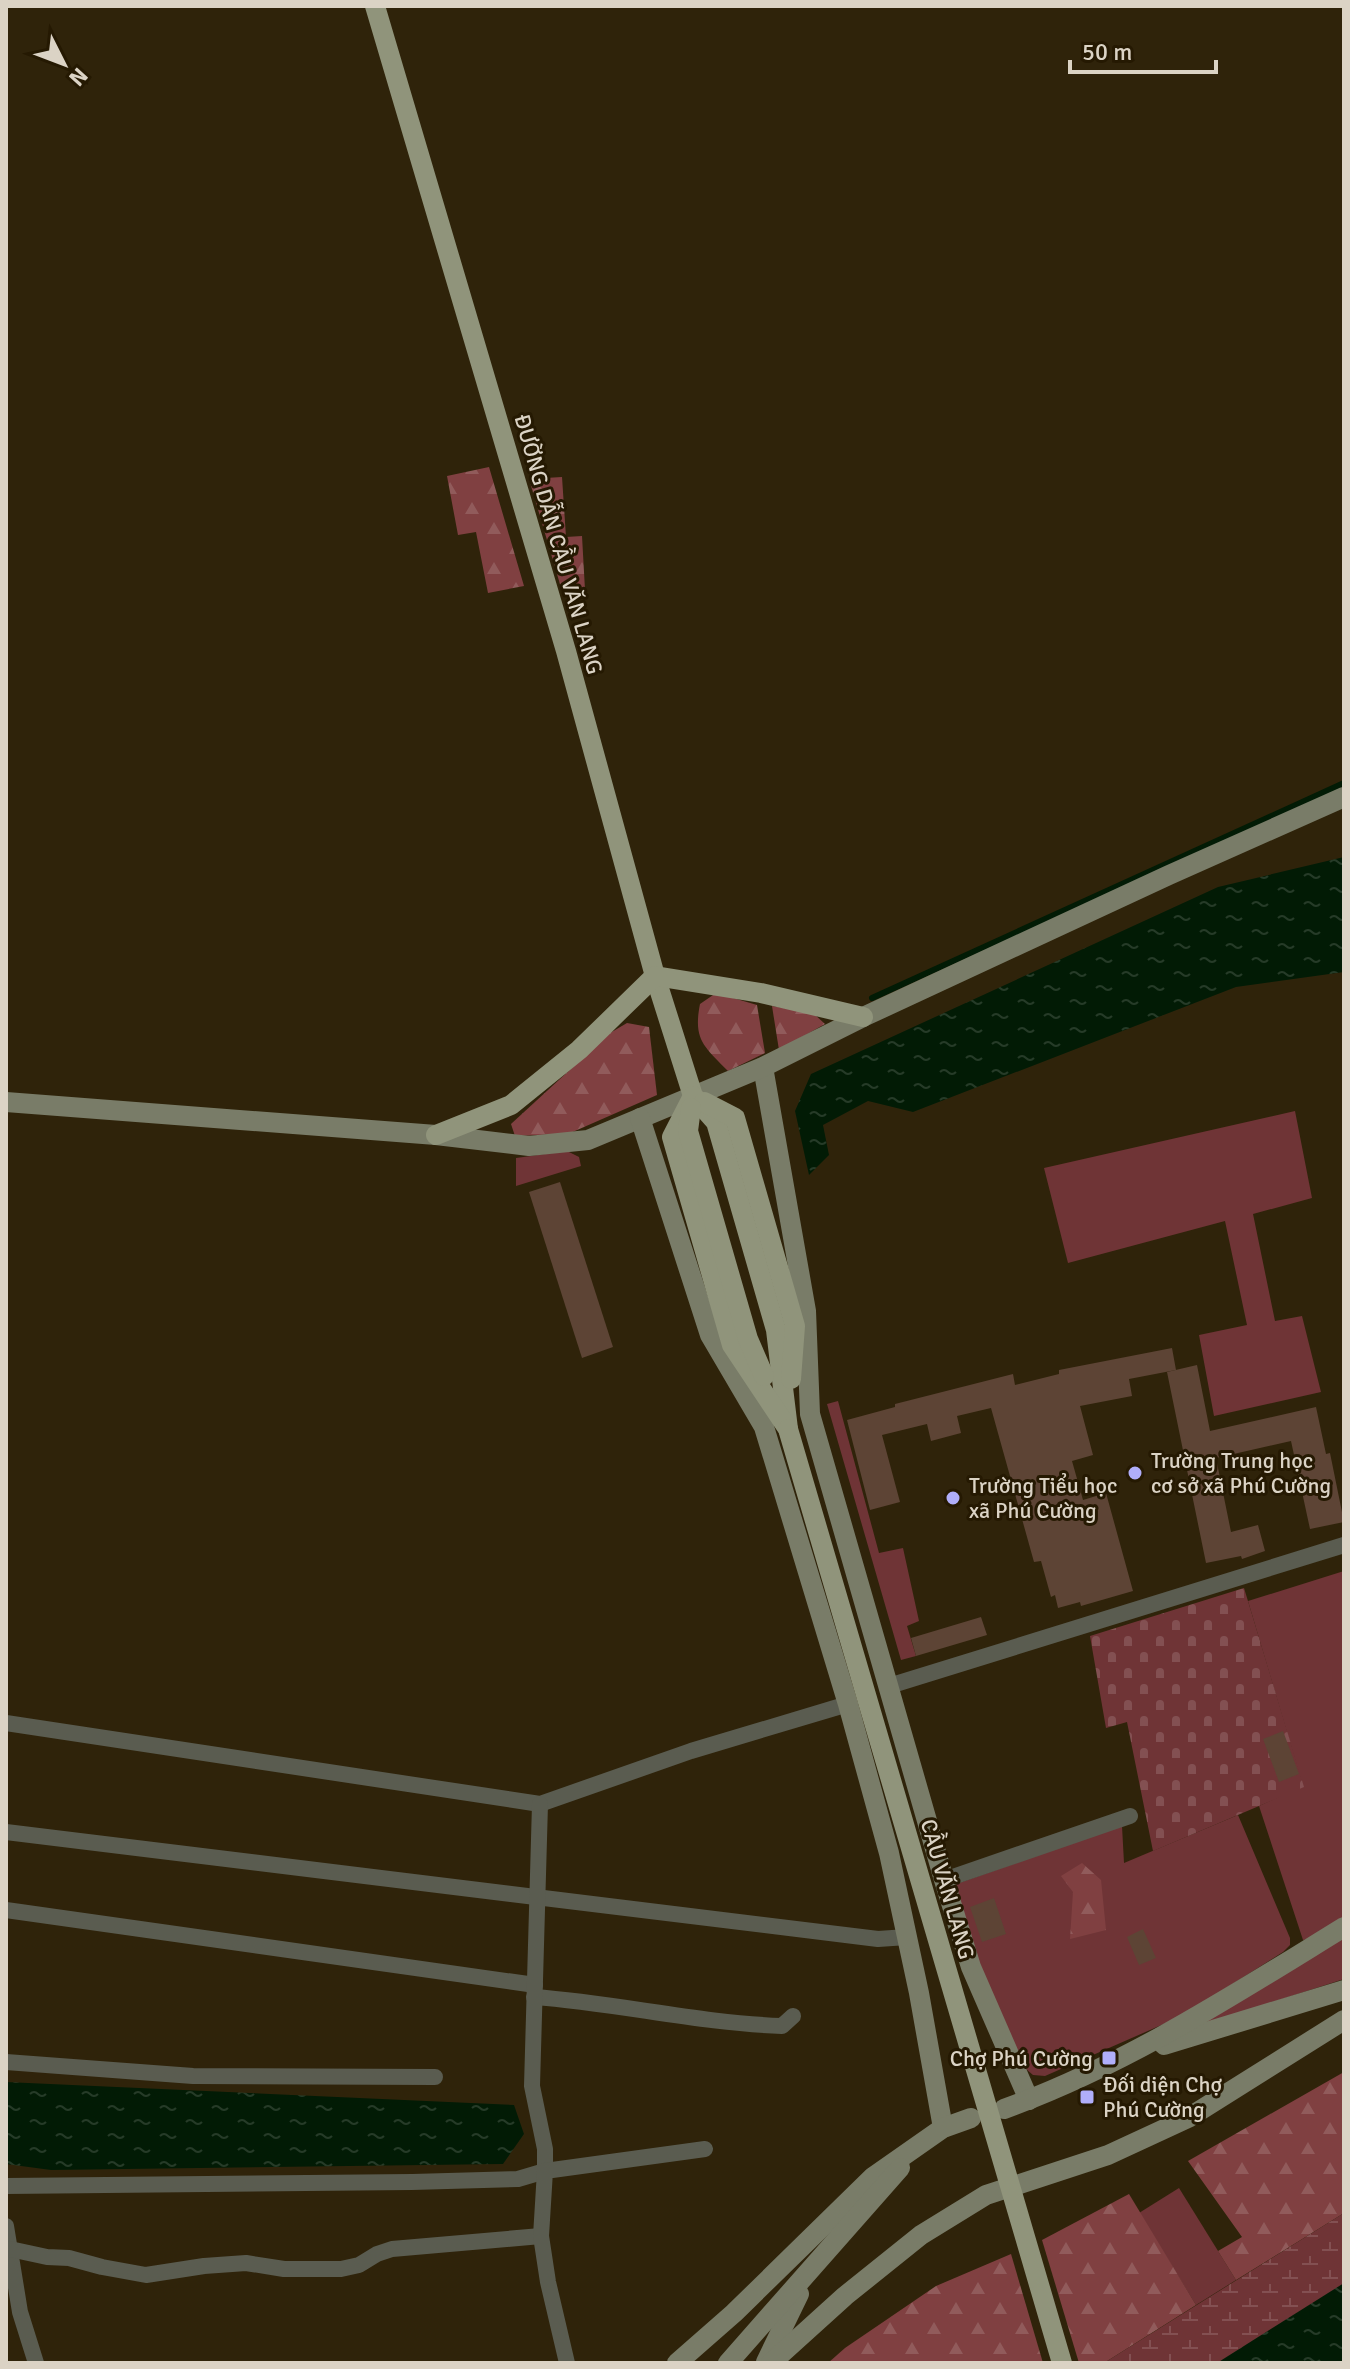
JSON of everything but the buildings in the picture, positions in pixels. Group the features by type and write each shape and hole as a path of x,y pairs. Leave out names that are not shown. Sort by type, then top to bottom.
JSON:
{"main road":[{"name":"ĐƯỜNG DẪN CẦU VĂN LANG","path":"375,6 566,651 655,976 693,1096"},
{"path":"6,1102 436,1135 529,1146 588,1140 763,1067 863,1017 1344,797"},
{"path":"436,1135 511,1105 579,1050 655,976 761,993 863,1017"},
{"path":"763,1067 806,1311 810,1414 971,1967 1029,2100"},
{"path":"693,1096 688,1131 712,1218 748,1339 788,1429"},
{"path":"693,1096 716,1122 772,1315 788,1429"},
{"path":"640,1118 710,1335 764,1427 848,1704 889,1853 919,1993 943,2128"},
{"name":"CẦU VĂN LANG","path":"788,1429 1062,2363"},
{"path":"1004,2109 1122,2058 1187,2023 1344,1927"},
{"path":"1122,2058 1344,1990"},
{"path":"768,2363 921,2235 986,2195 1108,2155 1188,2118 1344,2020"},
{"path":"677,2363 734,2313 873,2177 943,2128 971,2118"},
{"path":"728,2363 923,2142"},
{"path":"768,2363 811,2269"}],"street":[{"path":"889,1686 1344,1545"},
{"path":"6,1723 540,1804 691,1751 848,1704"},
{"path":"540,1804 532,2086 545,2149 541,2236 567,2363"},
{"path":"944,1880 1130,1816"},
{"path":"6,1832 878,1939 907,1937"},
{"path":"6,1910 699,2018 782,2026 793,2016"},
{"path":"6,2062 193,2076 435,2077"},
{"path":"6,2186 518,2179 545,2171 705,2149"},
{"path":"6,2226 13,2314 36,2363"},
{"path":"10,2249 146,2275 246,2263 284,2269 341,2269 359,2265 392,2249 541,2236"}],"green space":[{"path":"489,467 524,586 488,593 476,532 458,535 447,476"},
{"path":"562,477 566,537 582,536 585,590 562,591 529,479"},
{"path":"716,993 757,1005 765,1053 728,1071 702,1042 699,1034 700,1004"},
{"path":"772,1006 813,1013 825,1024 779,1050"},
{"path":"627,1023 649,1027 657,1095 568,1134 515,1136 511,1124 610,1033"},
{"path":"1295,1111 1312,1198 1253,1214 1275,1321 1302,1316 1321,1392 1214,1416 1199,1335 1247,1325 1225,1221 1068,1263 1044,1168"},
{"path":"567,1151 579,1157 581,1166 516,1186 516,1158"},
{"path":"838,1401 879,1553 903,1548 919,1621 907,1626 916,1656 901,1660 827,1404"},
{"path":"1344,1571 1344,1918 1310,1939 1303,1940 1259,1806 1303,1786 1248,1601"},
{"path":"1244,1588 1304,1787 1153,1851 1127,1722 1106,1728 1090,1636"},
{"path":"1238,1815 1290,1938 1290,1945 1196,2007 1166,2023 1045,2076 1033,2075 1026,2069 974,1955 956,1884 1122,1826 1124,1863"},
{"path":"1082,1863 1101,1880 1106,1930 1070,1939 1073,1892 1061,1876"},
{"path":"1344,1936 1344,1979 1193,2028"},
{"path":"1344,2072 1344,2213 1236,2280 1218,2251 1242,2237 1188,2161"},
{"path":"1179,2188 1236,2280 1196,2305 1139,2213"},
{"path":"1129,2194 1196,2305 1104,2363 1079,2363 1042,2240"},
{"path":"1344,2213 1344,2363 1104,2363"},
{"path":"1011,2254 1043,2363 828,2363 936,2286"}],"water":[{"path":"1344,857 1344,972 1236,987 913,1112 868,1101 823,1125 829,1155 809,1175 795,1111 811,1074 1218,887"},
{"path":"6,2082 514,2105 524,2134 503,2164 51,2170 6,2164"},
{"path":"1344,2283 1344,2363 1217,2363"}],"waterway":[{"path":"872,998 1344,783"}],"place":[{"name":"Trường Trung học cơ sở xã Phú Cường","path":"1135,1473"},
{"name":"Trường Tiểu học xã Phú Cường","path":"953,1498"},
{"name":"Chợ Phú Cường","path":"1109,2058"},
{"name":"Đối diện Chợ Phú Cường","path":"1087,2097"}]}
